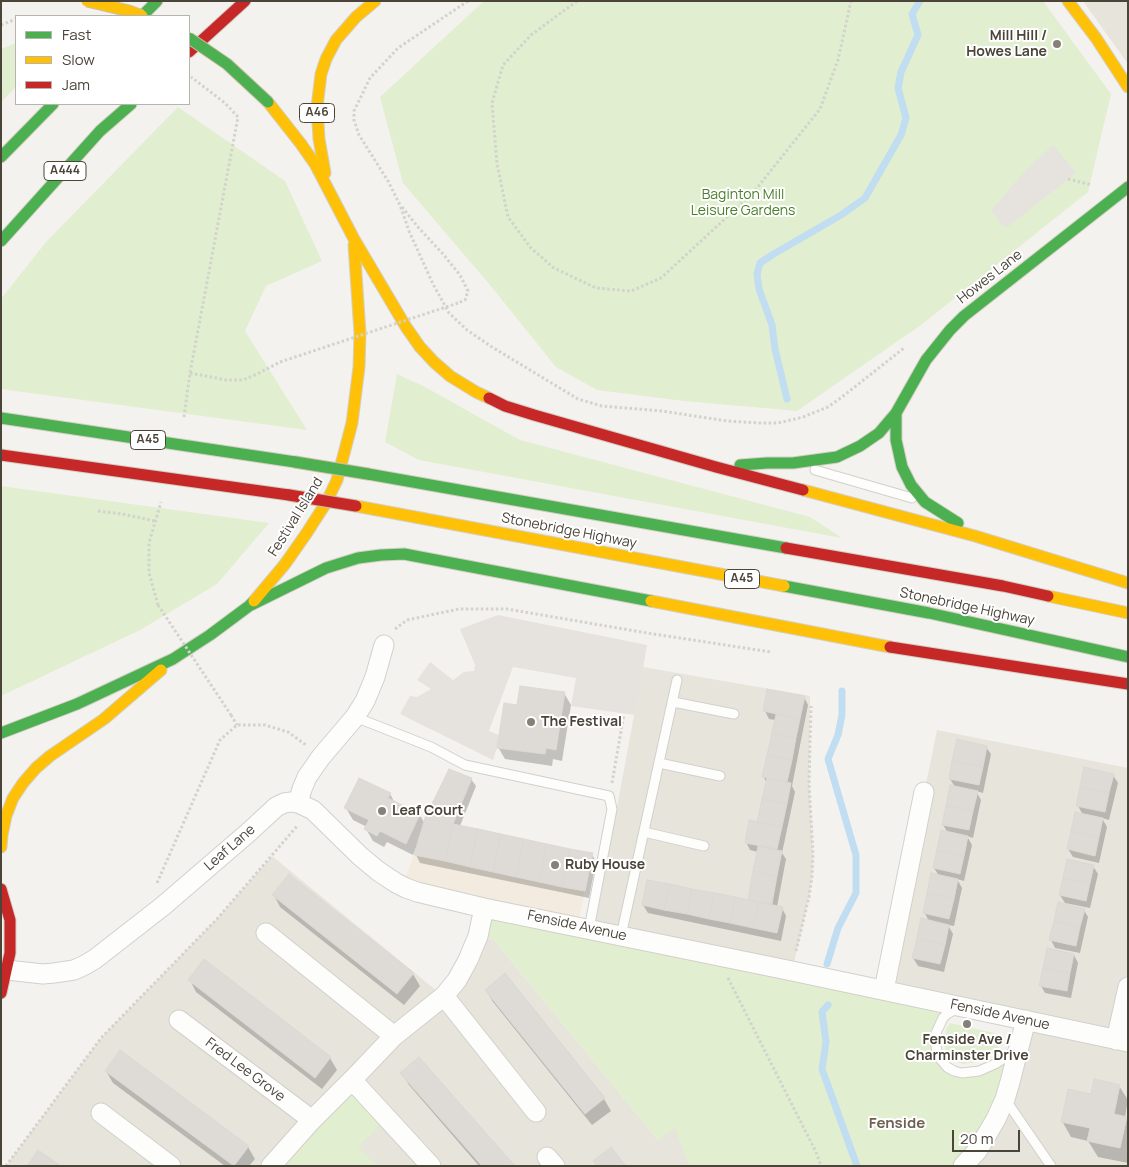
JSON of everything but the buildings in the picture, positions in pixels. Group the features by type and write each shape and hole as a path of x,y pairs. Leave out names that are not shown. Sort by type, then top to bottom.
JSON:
{"main road":[{"path":"87,1 139,15"},
{"path":"143,15 157,1"},
{"path":"190,51 245,1"},
{"name":"A46","path":"328,189 319,139 317,107 321,74 336,40 356,17 375,1"},
{"path":"1068,1 1096,38 1128,88"},
{"name":"Festival Island","path":"1,733 77,704 173,659 210,636 249,606 286,564 326,503 336,480 352,424 359,367 360,334 354,239 315,164 268,102 227,64 190,39"},
{"path":"1,157 53,105"},
{"name":"A444","path":"1,241 100,131 130,105"},
{"name":"Howes Lane","path":"716,467 793,463 837,457 860,446 879,433 896,413 926,360 964,316 1128,187"},
{"path":"354,239 406,327 420,347 450,376 476,392 505,406 716,467 975,536 1128,583"},
{"path":"896,413 896,440 902,467 911,485 925,502 975,536"},
{"name":"Stonebridge Highway","path":"1,418 368,474 1003,586 1128,613"},
{"name":"Stonebridge Highway","path":"1,455 356,506 929,613 1128,657"},
{"path":"249,606 326,568 358,558 404,554 890,647 1128,684"},
{"path":"1,847 6,816 13,798 28,778 50,756 104,719 173,659"},
{"path":"1,889 10,920 10,953 1,993"}],"street":[{"path":"298,803 307,777 354,717 364,701 375,677 384,645"},
{"path":"884,990 924,792"},
{"name":"Leaf Lane","path":"7,970 54,974 74,970 85,965 162,906 276,807 284,803 298,803"},
{"name":"Fenside Avenue","path":"298,803 313,810 360,856 382,875 396,883 417,892 484,908 792,970 1122,1041 1128,986"},
{"path":"271,1166 312,1120 394,1036 444,996 457,980 468,960 478,936 484,908"},
{"path":"266,933 394,1036"},
{"path":"444,996 536,1112"},
{"name":"Fred Lee Grove","path":"178,1020 312,1120"},
{"path":"963,1166 986,1136 1005,1099 1026,1020"},
{"path":"352,1080 432,1166"},
{"path":"101,1113 171,1166"}],"lane":[{"path":"793,463 925,502"},
{"path":"621,936 677,680"},
{"path":"673,702 734,714"},
{"path":"354,717 431,747 465,766 609,796 612,810 589,929"},
{"path":"659,763 720,776"},
{"path":"644,832 704,846"},
{"path":"964,1008 958,1008 947,1014 936,1033 935,1040 938,1056 947,1067 962,1073 979,1072 1019,1049"},
{"path":"1005,1099 1052,1166"}],"path":[{"path":"468,1 398,48 370,78 354,111 354,120 359,135 388,181 400,205 409,232 433,284 449,313 467,330 578,399 602,406 662,411 726,421 778,423 803,417 828,406 910,343"},
{"path":"577,1 531,35 503,65 492,103 497,164 508,217 531,248 554,268 596,288 631,291 661,278 753,193 820,109 838,60 851,1"},
{"path":"1,25 15,19"},
{"path":"184,417 190,374 238,117 209,90 190,76"},
{"path":"1068,179 1090,184"},
{"path":"190,374 226,380 243,380 280,362 465,300 468,291 460,274 400,205"},
{"path":"161,502 149,543 148,573 158,605 237,724"},
{"path":"98,511 155,521"},
{"path":"384,645 396,627 407,620 459,608 507,609 774,652"},
{"path":"792,970 812,876 813,854 809,783 811,706"},
{"path":"609,796 624,714"},
{"path":"157,883 220,740 237,724 265,725 288,732 321,757"},
{"path":"6,1166 101,1038 216,919 298,824 298,803"},
{"path":"716,955 816,1152 820,1166"}],"shaded area":[{"path":"1083,1 1128,1 1128,64"},
{"path":"1053,145 1076,173 1006,228 991,211 1025,171"},
{"path":"498,615 647,645 635,715 571,706 576,678 513,667 489,731 499,735 493,760 400,714 410,696 417,697 431,689 417,680 430,662 453,680 464,672 474,671 475,665 460,629"},
{"path":"643,667 810,696 809,783 813,854 812,876 792,971 594,931"},
{"path":"937,730 1128,768 1128,1166 963,1166 1026,1020 884,990"},
{"path":"414,855 585,891 579,919 421,885 405,879"},
{"path":"272,856 443,996 478,936 493,939 658,1140 675,1127 690,1166 6,1166 101,1038 217,919"}],"green space":[{"name":"Baginton Mill Leisure Gardens","path":"484,1 1043,1 1111,94 1088,192 921,325 797,411 684,401 597,390 556,367 490,285 403,183 380,97"},
{"path":"15,43 15,88 1,102 1,49"},
{"path":"178,107 285,181 322,261 266,286 245,331 307,430 1,389 1,299 46,242"},
{"path":"397,374 425,387 520,440 810,517 842,538 419,460 385,442"},
{"path":"1,486 269,523 217,584 140,630 1,696"},
{"path":"484,908 952,1010 935,1041 947,1067 972,1073 1019,1049 963,1166 690,1166 675,1128 658,1140 493,939 478,936"},
{"path":"950,1023 994,1033 999,1041 998,1048 995,1052 976,1062 963,1064 957,1062 946,1052 944,1044 946,1029"},
{"path":"352,1080 388,1118 358,1147 377,1166 271,1166"}],"waterway":[{"path":"787,399 775,349 772,325 759,289 757,274 760,263 841,215 865,198 901,135 906,118 898,88 901,72 918,35 912,14 920,1"},
{"path":"827,964 838,928 856,893 856,855 828,759 838,735 842,715 842,691"},
{"path":"828,1005 822,1012 826,1042 822,1069 857,1166"}],"traffic: fast":[{"path":"143,15 157,1"},
{"path":"190,39 227,64 268,102"},
{"path":"1,157 52,105"},
{"path":"1,241 100,131 130,105"},
{"path":"896,413 926,360 964,316 1128,187"},
{"path":"896,413 896,440 902,467 911,485 925,502 958,523"},
{"path":"740,465 793,463 837,457 860,446 879,433 896,413"},
{"path":"1,418 295,462"},
{"path":"295,462 368,474"},
{"path":"368,474 786,548"},
{"path":"249,606 326,568 358,558 404,554 651,601"},
{"path":"784,586 929,613 1128,657"},
{"path":"1,733 77,704 173,659 210,635 254,601"}],"traffic: slow":[{"path":"87,1 139,15"},
{"path":"325,173 319,139 317,107 321,74 336,40 356,17 375,1"},
{"path":"1068,1 1096,38 1128,87"},
{"path":"268,102 315,164 354,239 406,327 420,347 450,376 489,398"},
{"path":"254,601 285,564 306,534 326,503 337,480 352,423 359,367 360,333 354,245"},
{"path":"803,490 975,536 1128,583"},
{"path":"356,506 784,586"},
{"path":"1048,596 1128,613"},
{"path":"651,601 890,647"},
{"path":"1,847 6,816 13,798 36,768 50,756 104,719 161,670"}],"traffic: jam":[{"path":"190,51 245,1"},
{"path":"489,398 505,406 534,415 803,490"},
{"path":"1,455 289,495"},
{"path":"289,495 356,506"},
{"path":"786,548 1003,586 1048,596"},
{"path":"890,647 1128,684"},
{"path":"1,889 10,920 10,953 1,993"}],"place":[{"name":"Mill Hill / Howes Lane","path":"1057,44"},
{"name":"The Festival","path":"531,722"},
{"name":"Leaf Court","path":"382,811"},
{"name":"Ruby House","path":"555,865"},
{"name":"Fenside Ave / Charminster Drive","path":"967,1024"}],"district":[{"name":"Fenside","path":"897,1124"}]}
